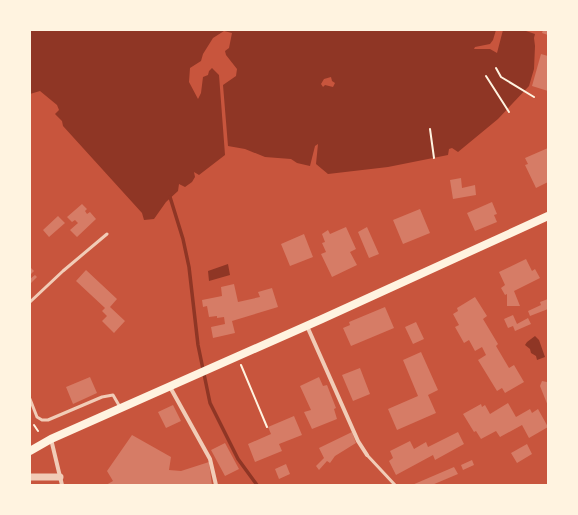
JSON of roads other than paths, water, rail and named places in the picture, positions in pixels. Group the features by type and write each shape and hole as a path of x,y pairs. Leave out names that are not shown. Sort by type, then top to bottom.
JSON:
{"main road":[{"path":"30,451 51,439 322,319 548,216"}],"street":[{"path":"306,326 358,441 367,455"},
{"path":"170,387 210,459 216,485"},
{"path":"51,439 62,485"},
{"path":"30,477 60,477"}],"lane":[{"path":"30,302 63,271 107,234"},
{"path":"30,399 37,417 42,420 48,420 102,397 113,396 121,408"},
{"path":"367,455 395,485"}],"waterway":[{"path":"170,197 183,239 189,267 198,345 210,403 238,459 257,485"}]}
